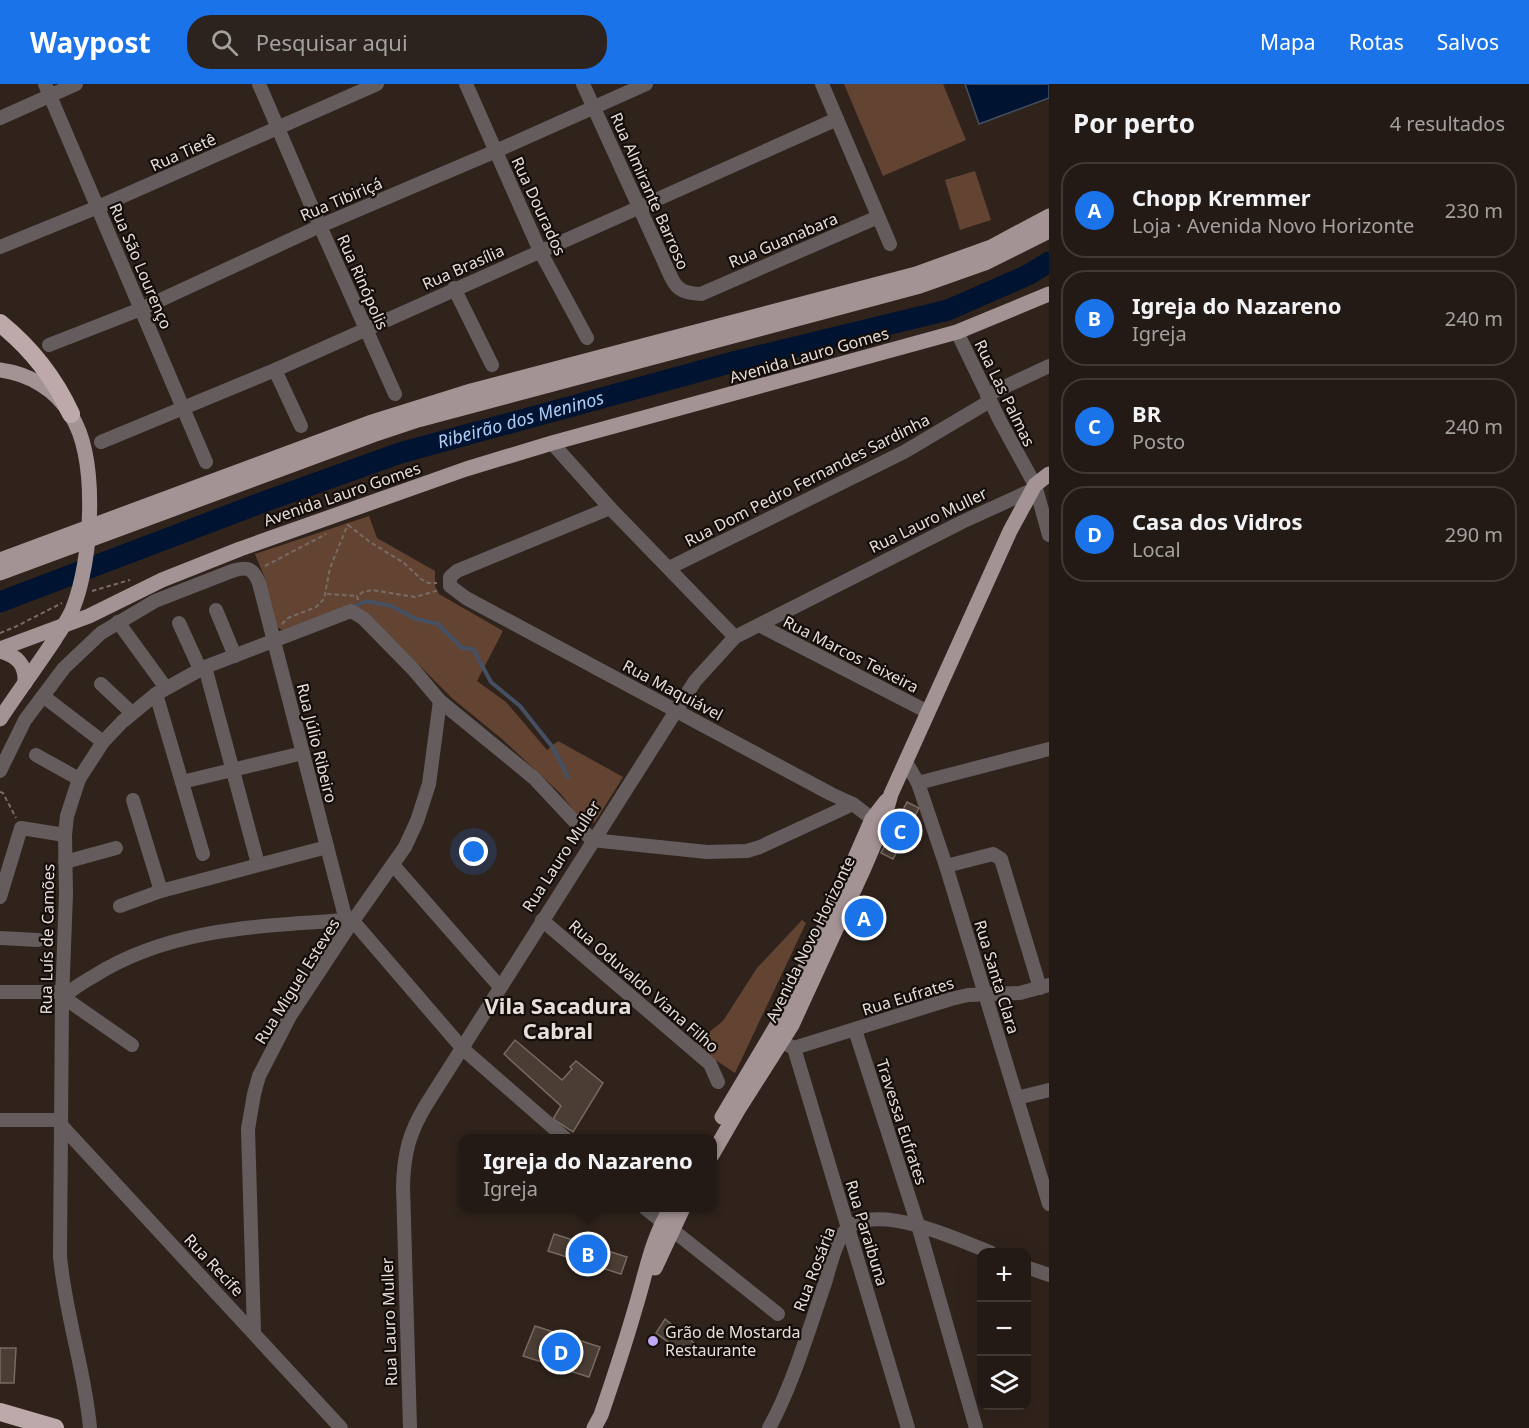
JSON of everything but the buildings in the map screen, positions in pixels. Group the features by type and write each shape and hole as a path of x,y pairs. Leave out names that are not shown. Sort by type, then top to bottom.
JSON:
{"highway":[{"path":"0,323 33,353 48,371 60,389 71,414"},
{"path":"0,1412 55,1428"}],"main road":[{"path":"0,573 89,533 414,408 940,266 990,247 1049,216"},
{"path":"0,560 89,533 418,420 945,278 994,259 1049,231"},
{"name":"Avenida Lauro Gomes","path":"0,650 63,626 115,604 162,580 240,549 466,470 552,443 957,332 1049,294"},
{"path":"0,370 18,373 41,384 71,414 80,437 86,464 89,533 78,593 71,613 0,718"},
{"name":"Rua Lauro Muller","path":"1033,488 1049,474"},
{"name":"Avenida Novo Horizonte","path":"712,1134 784,1013 834,906 891,794 992,569 1033,488"},
{"path":"78,593 92,603 115,604"},
{"path":"0,650 20,661 25,683"},
{"name":"Avenida Novo Horizonte","path":"717,1148 787,1045 797,1014 877,823"},
{"path":"594,1428 601,1416 670,1212"},
{"path":"667,1225 679,1212"}],"street":[{"path":"0,118 48,90 76,84"},
{"name":"Rua Rinópolis","path":"259,84 395,394"},
{"name":"Rua Tietê","path":"0,247 98,207 377,84"},
{"name":"Rua Dourados","path":"466,84 540,251 587,338"},
{"name":"Rua Almirante Barroso","path":"583,84 637,207 676,288 701,294"},
{"name":"Rua Tibiriçá","path":"49,345 141,309 320,226 646,84"},
{"path":"822,84 890,244"},
{"name":"Rua São Lourenço","path":"48,90 206,462"},
{"name":"Rua Brasília","path":"101,442 275,370 454,288 837,119"},
{"name":"Rua Guanabara","path":"701,294 878,217"},
{"path":"454,288 492,365"},
{"name":"Rua Las Palmas","path":"957,332 1033,488 1049,535"},
{"name":"Rua Dom Pedro Fernandes Sardinha","path":"669,568 904,452 989,398 1049,366"},
{"path":"275,370 301,426"},
{"path":"552,443 735,637"},
{"name":"Rua Lauro Muller","path":"410,1428 404,1163 408,1141 416,1122 500,987 695,681 735,637 1033,488"},
{"path":"449,584 452,574 469,565 610,507"},
{"path":"0,771 25,720 75,656 101,633 155,601 232,570 242,568 253,570"},
{"name":"Rua Júlio Ribeiro","path":"253,570 349,923"},
{"name":"Rua Maquiável","path":"449,584 466,598 853,804 877,823"},
{"path":"355,602 363,618 413,669 440,701 534,778 592,840 707,852 747,851 760,848 853,804"},
{"name":"Rua Luís de Camões","path":"90,1428 88,1404 62,1281 60,1256 62,996 67,816 79,779 103,742 132,713 161,691 202,668 235,656 355,602"},
{"path":"216,610 235,656"},
{"path":"118,622 161,691 182,782 203,854"},
{"path":"179,623 202,668 258,864"},
{"name":"Rua Marcos Teixeira","path":"759,625 928,712"},
{"path":"101,684 132,713"},
{"path":"43,696 103,742"},
{"name":"Rua Miguel Esteves","path":"254,1332 248,1129 259,1076 286,1024 349,923 394,866 405,847 417,821 429,784 440,701"},
{"path":"918,783 1049,748"},
{"path":"182,782 303,753"},
{"path":"36,755 79,779"},
{"name":"Rua Santa Clara","path":"906,762 918,783 946,866 1049,1204"},
{"path":"134,800 161,891"},
{"path":"0,897 21,828 65,835"},
{"path":"120,906 161,891 327,847"},
{"path":"65,862 116,848"},
{"path":"946,866 993,854 1001,859 1044,986"},
{"path":"394,866 500,987"},
{"name":"Rua Oduvaldo Viana Filho","path":"542,920 710,1064 718,1082"},
{"path":"62,996 101,971 174,941 224,930 349,923 463,1049 561,1134"},
{"path":"0,938 38,940"},
{"name":"Rua Eufrates","path":"787,1045 855,1030 968,995 1020,993 1044,986"},
{"path":"0,992 62,996 132,1045"},
{"name":"Travessa Eufrates","path":"855,1030 918,1225 975,1428"},
{"name":"Rua Paraibuna","path":"787,1045 848,1227 908,1428"},
{"path":"1017,1098 1049,1090"},
{"path":"0,1120 61,1123"},
{"name":"Rua Recife","path":"61,1123 341,1428"},
{"path":"650,1212 778,1314"},
{"name":"Rua Rosária","path":"769,1428 781,1403 839,1242 848,1227 871,1219 918,1225 979,1248"},
{"path":"1031,1269 1049,1275"}],"path":[{"path":"348,524 364,539 411,568 421,579 428,583 449,584"},
{"path":"338,528 348,524"},
{"path":"273,638 288,618 320,604 326,594 327,575 348,524"},
{"path":"253,570 329,532"},
{"path":"326,594 355,602 363,592 372,590 415,597 449,584"},
{"path":"0,792 3,793 21,828"}],"shaded area":[{"path":"844,84 943,84 966,140 883,176"},
{"path":"975,171 991,220 960,230 945,180"},
{"path":"369,516 377,538 435,571 435,586 439,594 503,631 477,681 506,702 547,750 558,741 623,777 595,822 588,825 582,821 560,793 502,739 453,699 365,611 349,605 282,630 275,626 264,576 255,554"},
{"path":"802,920 806,923 735,1073 693,1045 723,1021 757,968"}],"water":[{"path":"965,84 1049,84 1049,98 979,124"}],"waterway":[{"name":"Ribeirão dos Meninos","path":"0,602 400,453 737,361 948,310 1028,275 1049,262"},
{"path":"353,607 366,601 391,606 416,619 438,624 462,648 473,649 491,682 520,706 554,749 568,777"}],"place":[{"name":"BR","path":"900,831"},
{"name":"Chopp Kremmer","path":"864,918"},
{"name":"Igreja do Nazareno","path":"588,1254"},
{"name":"Grão de Mostarda Restaurante","path":"653,1341"},
{"name":"Casa dos Vidros","path":"561,1352"}],"district":[{"name":"Vila Sacadura Cabral","path":"558,1018"}]}
